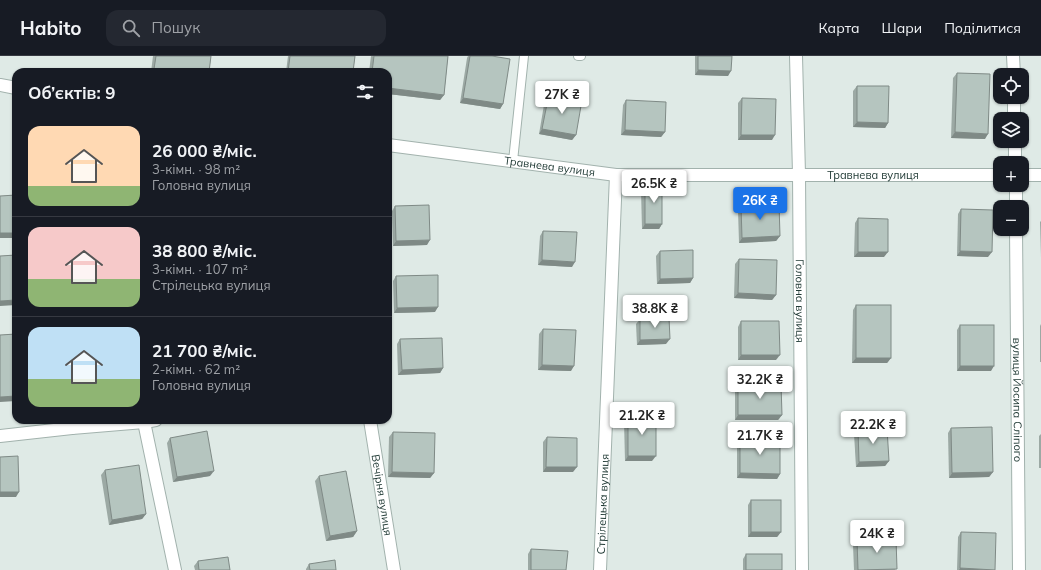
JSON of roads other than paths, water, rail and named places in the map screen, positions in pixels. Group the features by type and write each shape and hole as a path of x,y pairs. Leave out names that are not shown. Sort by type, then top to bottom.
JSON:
{"street":[{"name":"Головна вулиця","path":"796,56 799,174 802,570"},
{"path":"1013,56 1014,68"},
{"path":"0,85 12,87"},
{"name":"Травнева вулиця","path":"392,146 616,175 993,175"},
{"name":"Стрілецька вулиця","path":"600,570 616,175"},
{"path":"1029,175 1041,175"},
{"name":"вулиця Йосипа Сліпого","path":"1016,236 1019,570"},
{"path":"0,436 71,424"},
{"path":"144,424 175,570"},
{"name":"Вечірня вулиця","path":"371,424 394,570"}],"lane":[{"path":"513,161 524,56"}]}
